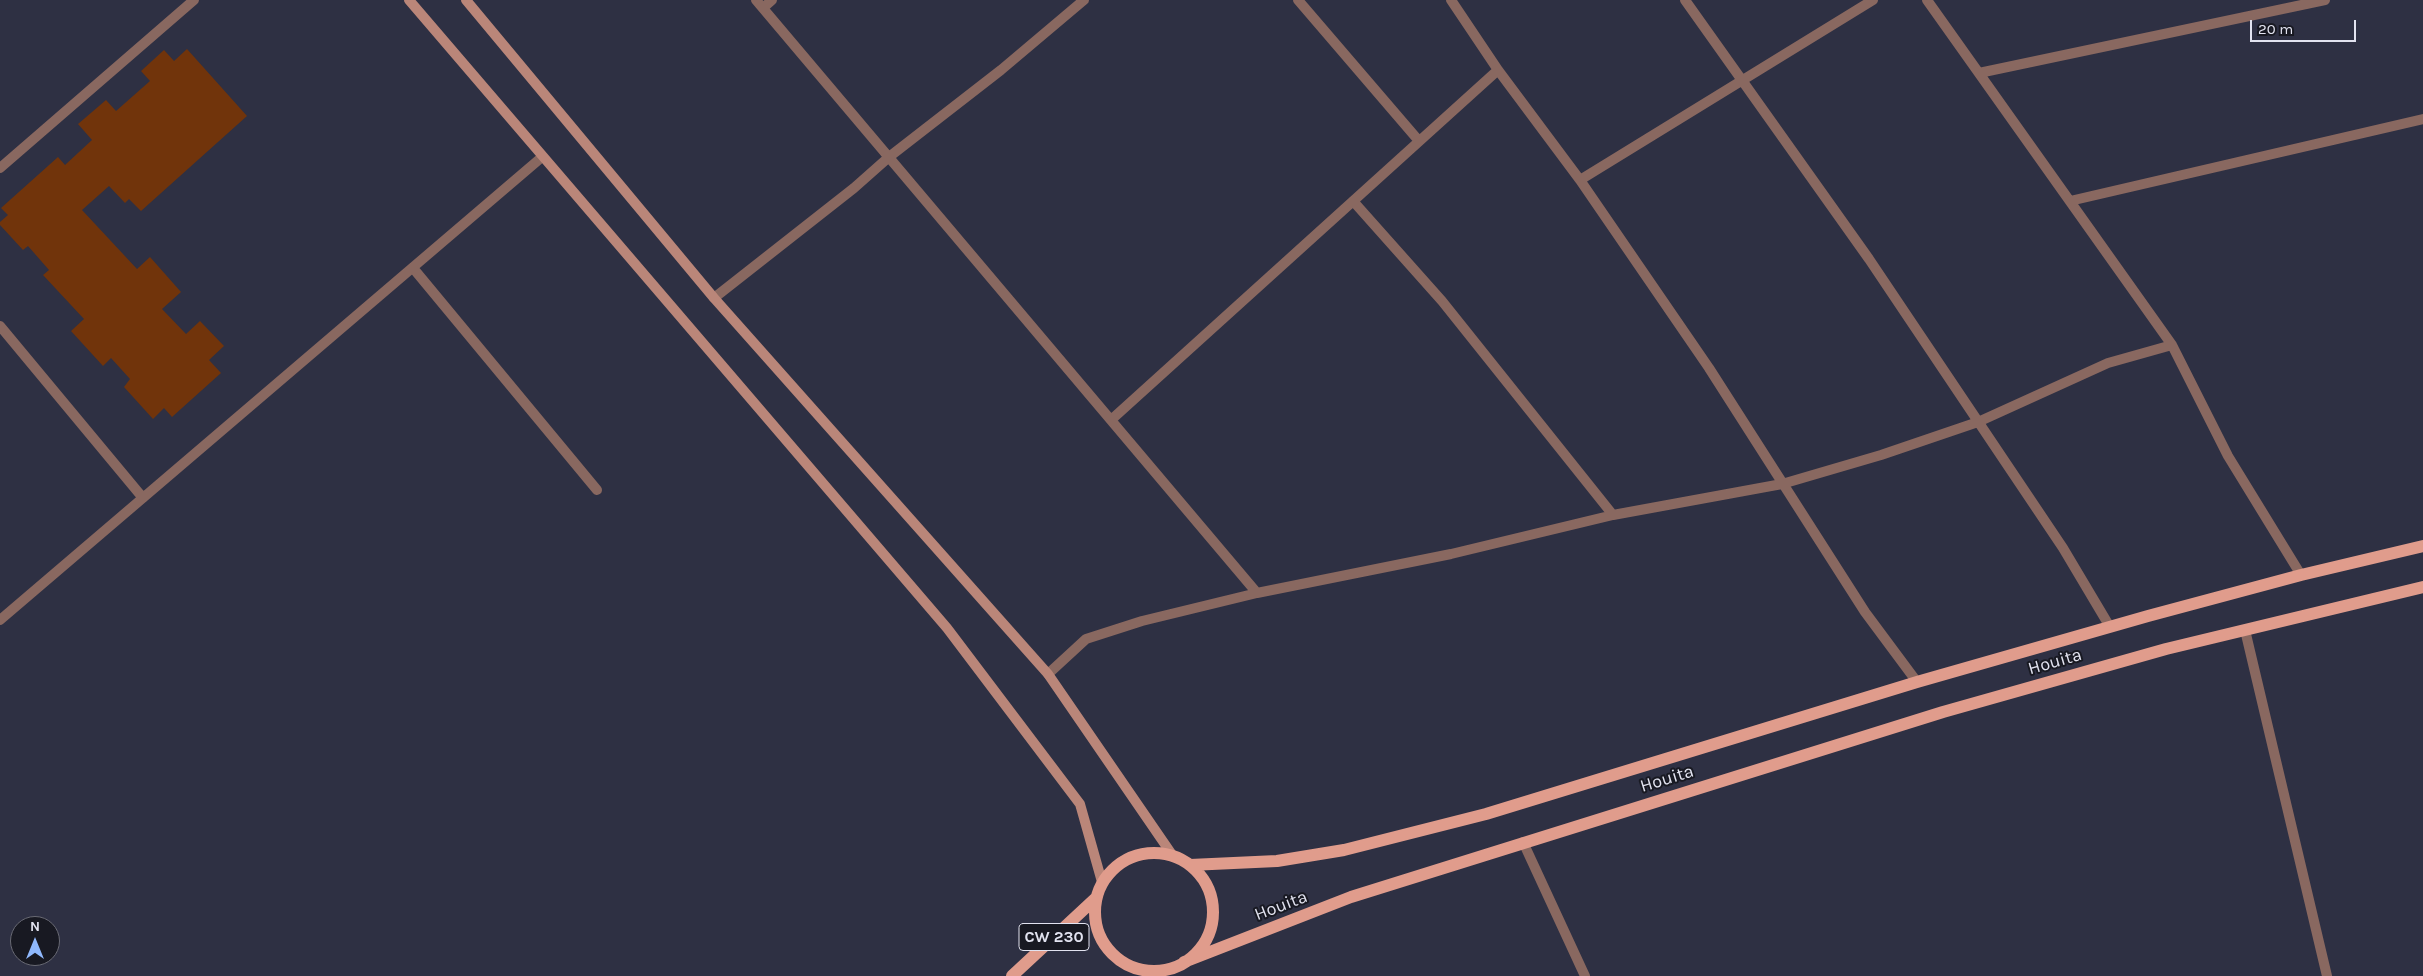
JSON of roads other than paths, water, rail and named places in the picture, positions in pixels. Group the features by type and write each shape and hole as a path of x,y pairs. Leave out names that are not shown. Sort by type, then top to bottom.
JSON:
{"main road":[{"path":"409,0 948,628 1080,804 1102,882"},
{"path":"466,0 714,298 1048,674 1173,856"},
{"name":"Houita","path":"1190,865 1277,861 1344,850 1486,814 1917,682 2148,616 2301,575 2423,546"},
{"name":"Houita","path":"1184,962 1351,897 1943,712 2166,649 2423,587"},
{"path":"1153,853 1173,856 1190,865 1203,879 1211,897 1213,916 1209,934 1199,950 1184,962 1166,970 1141,973 1111,953 1100,937 1095,917 1096,898 1102,882 1117,865 1134,856 1153,853"},
{"name":"CW 230","path":"1012,976 1096,898"}],"street":[{"path":"0,168 194,0"},
{"path":"772,0 759,4 1257,593"},
{"path":"714,298 854,188 889,157 1001,70 1084,0"},
{"path":"1298,0 1418,142"},
{"path":"1451,0 1498,70 1580,180 1709,368 1865,612 1917,682"},
{"path":"1685,0 1869,258 2063,548 2110,627"},
{"path":"1580,180 1873,0"},
{"path":"1927,0 2172,346 2228,456 2301,575"},
{"path":"1979,74 2325,0"},
{"path":"1111,420 1498,70"},
{"path":"2070,201 2423,119"},
{"path":"0,620 542,157"},
{"path":"1353,201 1442,300 1613,515"},
{"path":"413,268 597,490"},
{"path":"0,326 143,498"},
{"path":"1048,674 1086,639 1142,621 1257,593 1451,554 1613,515 1782,484 1881,455 1978,422 2108,363 2172,346"},
{"path":"2245,630 2327,976"},
{"path":"1523,842 1585,976"}]}
